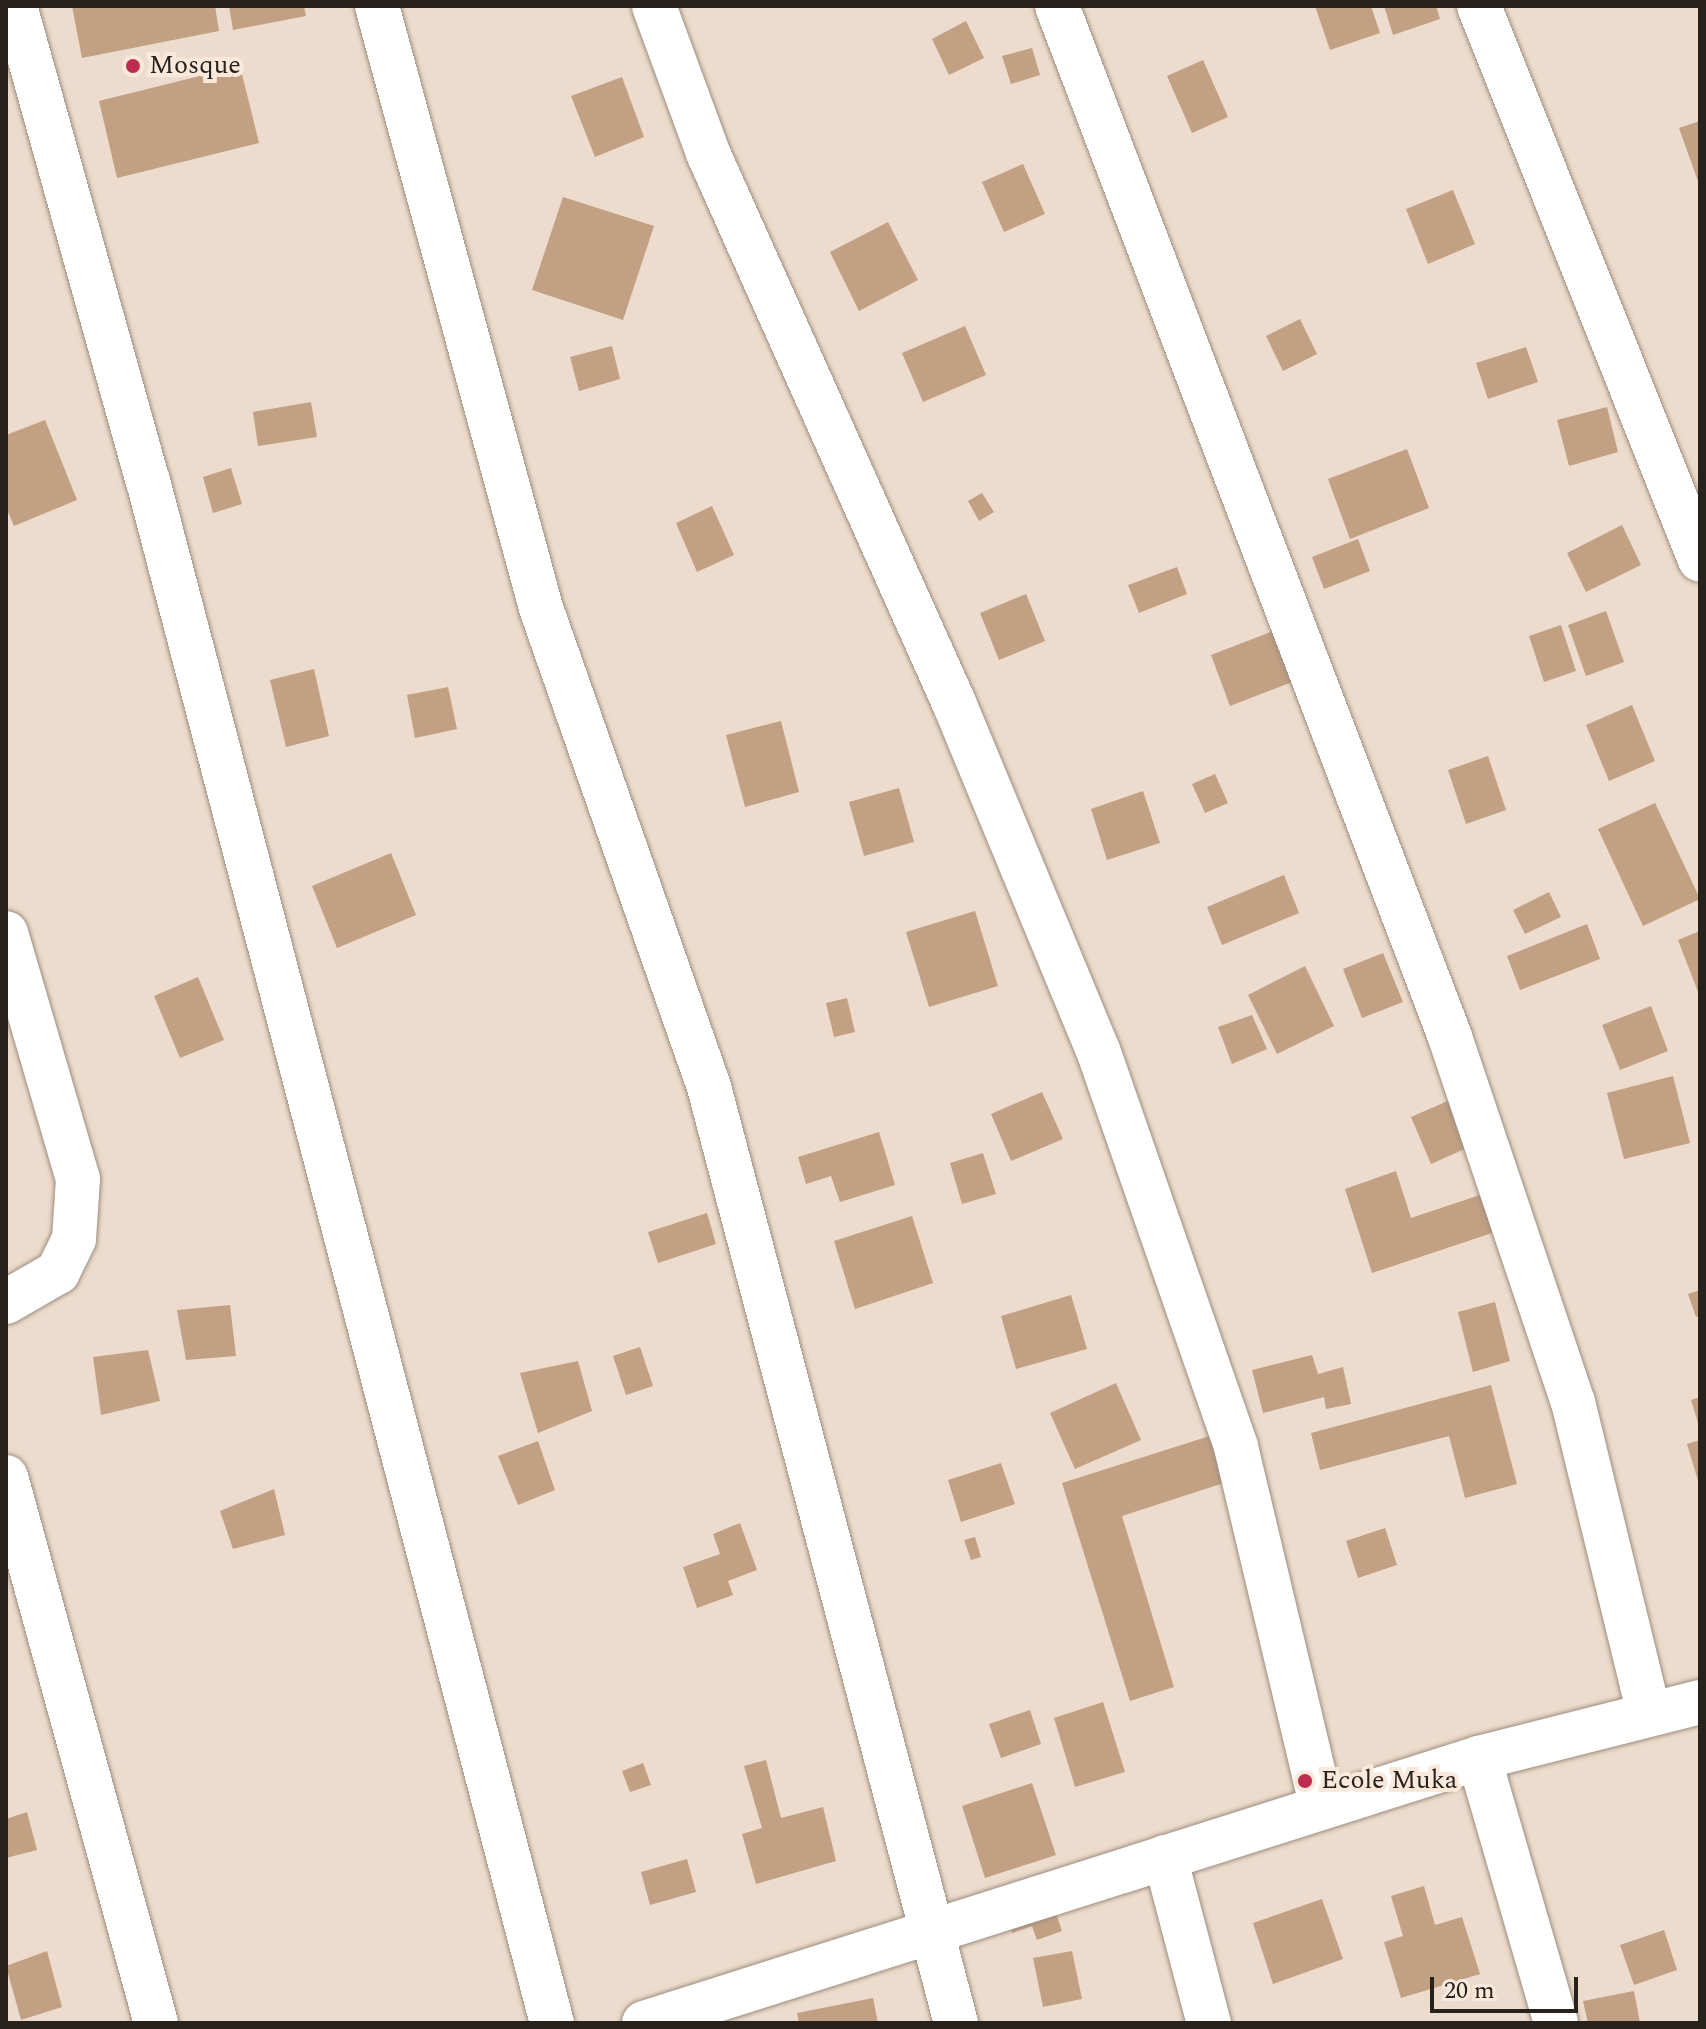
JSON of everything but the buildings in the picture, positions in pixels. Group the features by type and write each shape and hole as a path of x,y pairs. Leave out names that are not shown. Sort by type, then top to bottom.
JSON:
{"street":[{"path":"15,6 168,557 552,2023"},
{"path":"377,6 541,608 709,1087 935,1928 956,2023"},
{"path":"654,6 708,153 954,703 1098,1050 1236,1447 1322,1807"},
{"path":"1057,6 1450,1037 1573,1402 1649,1714"},
{"path":"1479,6 1700,560"},
{"path":"6,933 78,1179 74,1239 58,1272 6,1302"},
{"path":"6,1477 156,2023"},
{"path":"644,2023 745,1995 935,1928 1479,1758 1700,1702"},
{"path":"1479,1758 1556,2023"},
{"path":"1165,1857 1209,2023"}],"place":[{"name":"Mosque","path":"133,66"},
{"name":"Ecole Muka","path":"1305,1781"}]}
